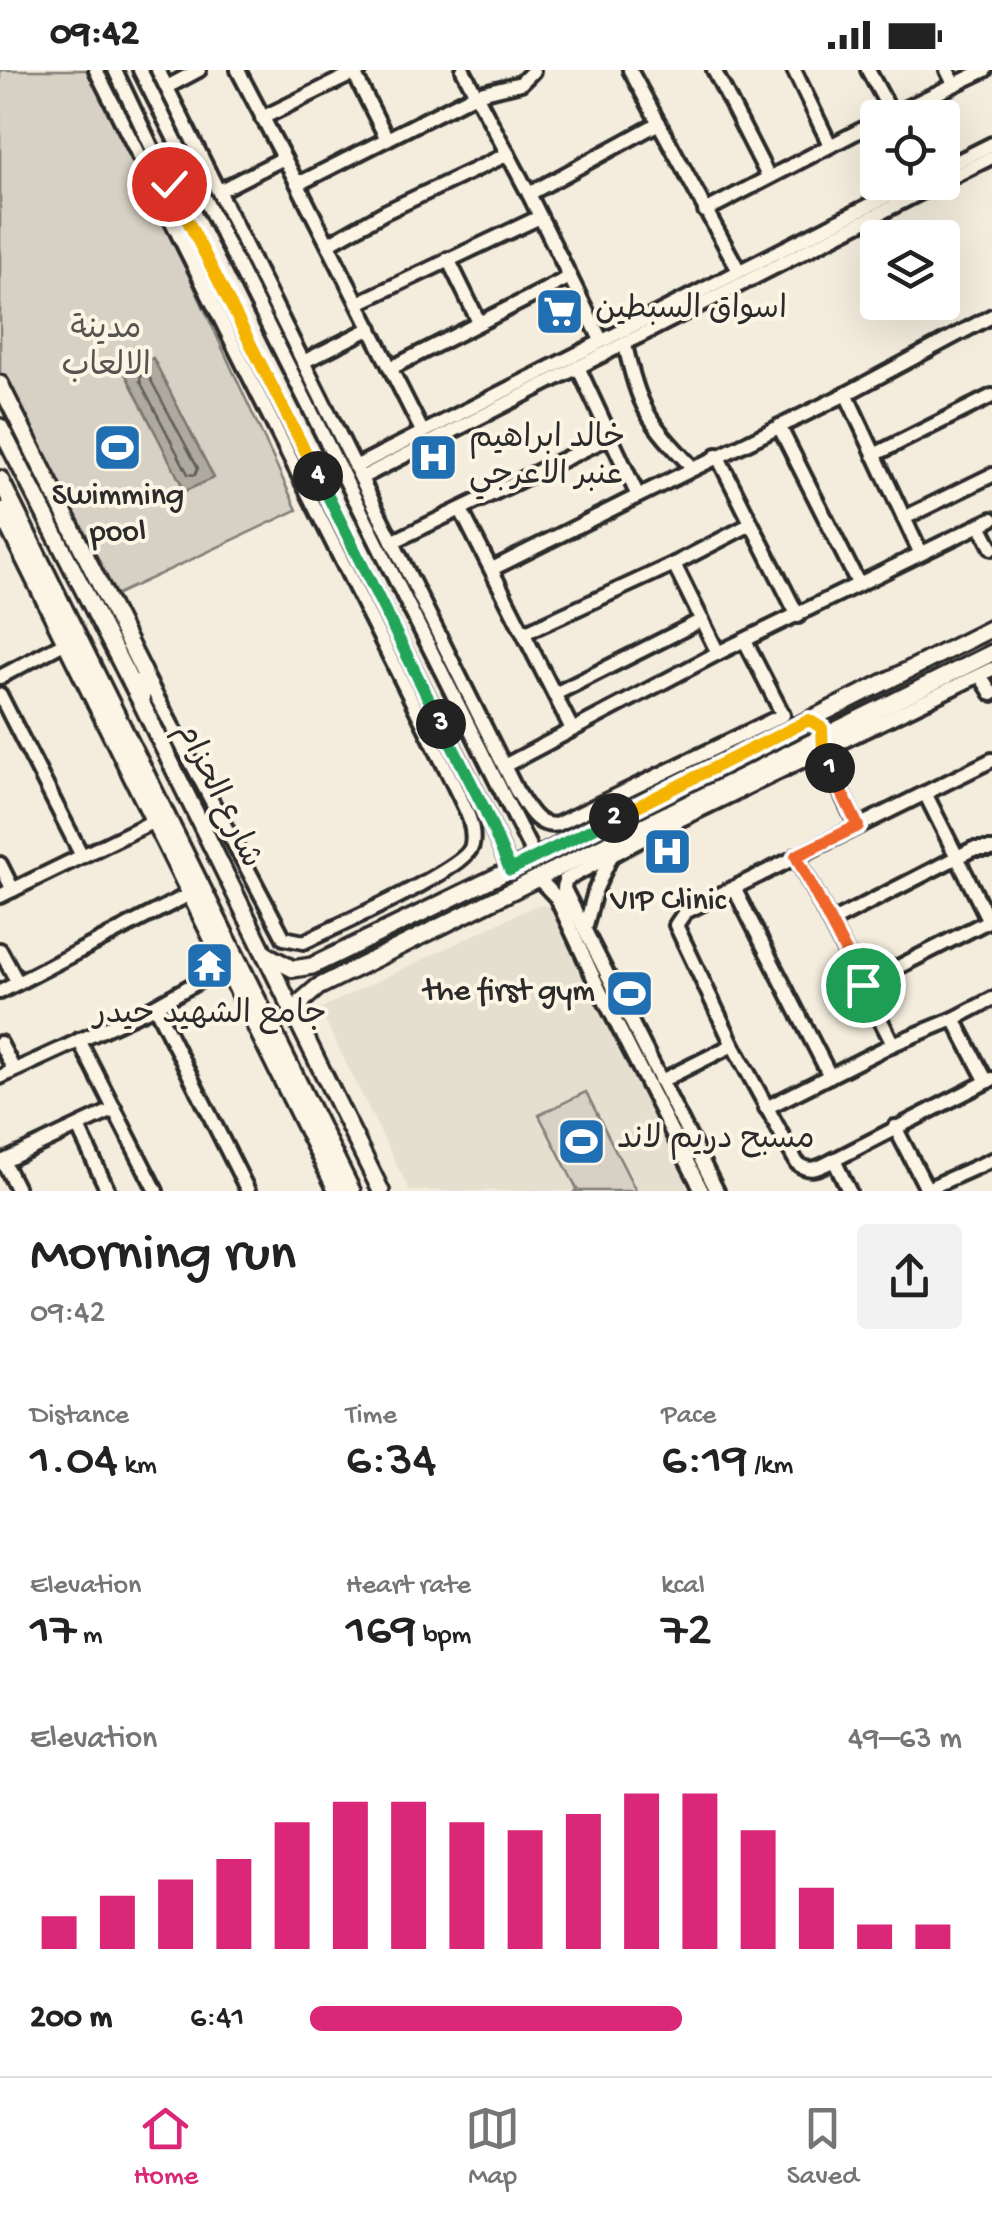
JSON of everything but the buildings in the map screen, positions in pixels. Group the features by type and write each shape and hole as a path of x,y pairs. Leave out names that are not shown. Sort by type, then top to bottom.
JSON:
{"main road":[{"path":"0,384 144,673 141,702"},
{"name":"شارع الحزام","path":"0,426 6,456 29,483 141,702 381,1191"},
{"path":"29,483 2,494 231,962 352,1191"},
{"path":"263,952 293,969 312,966 992,628"},
{"path":"296,1019 310,992 685,807 822,746 852,724 992,653"},
{"path":"840,704 843,718 852,724"},
{"path":"809,720 819,723 822,746"},
{"path":"673,823 685,807"},
{"path":"340,952 350,972"},
{"path":"231,962 337,1191"}],"street":[{"path":"96,70 468,815 472,849 464,860 304,942 284,938 144,673"},
{"path":"115,70 190,228 466,774 510,870"},
{"path":"140,70 212,218 378,528 535,858"},
{"path":"158,70 358,473 378,528 392,542 504,766 533,815 548,826 782,715 745,641"},
{"path":"167,87 199,70"},
{"path":"238,70 422,431"},
{"path":"463,70 601,340"},
{"path":"630,70 739,272"},
{"path":"714,70 768,176"},
{"path":"794,70 830,144"},
{"path":"868,70 881,100"},
{"path":"946,70 954,84"},
{"path":"921,100 986,70"},
{"path":"296,180 304,181 476,94 521,83 533,71"},
{"path":"262,118 357,72 386,139"},
{"path":"529,194 659,124"},
{"path":"705,211 860,130"},
{"path":"960,160 992,144"},
{"path":"328,244 385,212 508,154"},
{"path":"960,173 992,157"},
{"path":"219,191 284,158"},
{"path":"169,184 184,188 192,175"},
{"path":"358,473 422,431 739,272 872,200"},
{"path":"358,473 626,345 907,200"},
{"path":"190,228 198,214 212,218"},
{"path":"358,303 540,217"},
{"path":"448,259 479,322"},
{"path":"392,368 570,277"},
{"path":"492,569 846,394 992,316"},
{"path":"303,362 371,328"},
{"path":"626,345 637,396 652,424 693,468"},
{"path":"578,367 638,496"},
{"path":"846,394 920,552"},
{"path":"874,456 992,396"},
{"path":"779,426 858,583"},
{"path":"392,542 610,437"},
{"path":"717,455 798,616"},
{"path":"904,518 992,474"},
{"path":"461,510 572,729"},
{"path":"504,766 718,653 986,522 992,548"},
{"path":"524,633 752,524"},
{"path":"336,552 351,544"},
{"path":"674,564 718,653"},
{"path":"554,694 702,620"},
{"path":"0,677 72,639"},
{"path":"557,888 567,878 611,854 822,746 986,672 992,694"},
{"path":"0,695 6,722 82,856"},
{"path":"822,746 858,826"},
{"path":"954,1019 989,1081 815,1170 802,1168 733,1045 676,924 686,912 992,760"},
{"path":"466,774 480,776 487,764"},
{"path":"863,985 990,920 925,793"},
{"path":"0,864 6,893 160,818"},
{"path":"830,922 973,849 992,849"},
{"path":"585,929 611,854"},
{"path":"796,856 894,1044"},
{"path":"538,878 557,888 585,929 717,1191"},
{"path":"557,888 702,1191"},
{"path":"734,888 830,1076"},
{"path":"0,992 196,892"},
{"path":"0,950 18,983"},
{"path":"0,1077 154,1006 231,962"},
{"path":"766,1108 992,998"},
{"path":"154,1006 248,1191"},
{"path":"79,1040 156,1191"},
{"path":"0,1043 14,1070"},
{"path":"661,1081 733,1045"},
{"path":"18,1191 2,1162 115,1109"},
{"path":"78,1127 108,1191"},
{"path":"896,1127 928,1190 992,1160"},
{"path":"834,1160 849,1191"}],"shaded area":[{"path":"539,904 554,907 699,1191 410,1191 319,1009"}],"green space":[{"name":"مدينة الالعاب","path":"0,70 94,70 297,510 111,597 0,372"},
{"name":"مسبح دريم لاند","path":"586,1092 636,1191 575,1191 539,1115"}],"water":[{"path":"153,358 214,478 185,491 124,371"}],"place":[{"name":"اسواق السبطين","path":"560,311"},
{"name":"Swimming pool","path":"118,447"},
{"name":"خالد ابراهيم عنبر الاعرجي","path":"434,458"},
{"name":"VIP Clinic","path":"668,852"},
{"name":"جامع الشهيد حيدر","path":"210,966"},
{"name":"the first gym","path":"630,993"},
{"name":"مسبح دريم لاند","path":"582,1141"}],"route":[{"path":"169,184 485,810 510,870 814,720 822,728 823,753 858,826 796,856 863,985"}]}
